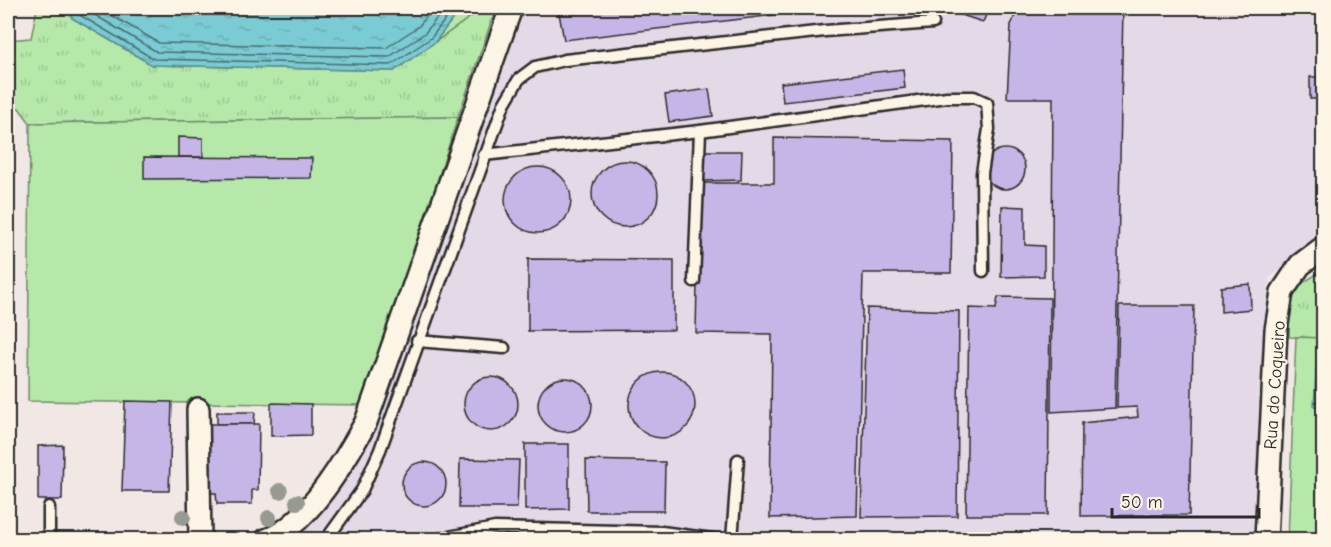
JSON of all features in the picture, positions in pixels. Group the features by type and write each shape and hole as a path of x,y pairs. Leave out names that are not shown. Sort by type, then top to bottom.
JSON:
{"street":[{"path":"266,540 295,521 319,493 348,455 366,422 511,8"},
{"name":"Rua do Coqueiro","path":"1266,540 1276,330 1282,292 1300,265 1322,249"},
{"path":"198,409 200,540"}],"lane":[{"path":"326,540 362,490 380,450 484,155 504,104 519,79 535,67 565,60 825,31 933,23"},
{"path":"484,155 700,131 947,97 965,96 982,99 987,103 990,118 982,173 983,271"},
{"path":"694,282 700,131"},
{"path":"417,341 504,348"},
{"path":"732,540 738,460"},
{"path":"49,507 49,540"},
{"path":"433,540 495,528 662,532 719,540"}],"shaded area":[{"path":"518,8 1323,8 1323,237 1269,278 1259,539 288,540 321,512 364,454"}],"green space":[{"path":"37,8 69,8 72,18 152,65 394,71 483,8 496,8 458,117 30,123 19,108 8,107 8,40 31,38"},
{"path":"461,8 483,8 435,42"},
{"path":"458,117 365,405 28,401 30,123"},
{"path":"1323,270 1323,338 1289,337 1290,291"},
{"path":"1296,337 1323,338 1323,539 1288,540"}],"water":[{"path":"69,8 461,8 435,42 394,71 152,65 72,18"},
{"path":"1317,356 1323,356 1323,407 1314,406"}],"building":[{"path":"558,8 834,8 564,40"},
{"path":"940,8 989,8 983,22"},
{"path":"1018,8 1123,8 1115,408 1051,412 1053,98 1007,98 1011,25"},
{"path":"903,69 905,88 783,102 781,83"},
{"path":"1310,77 1324,77 1324,99 1310,99"},
{"path":"709,89 713,116 669,122 665,95"},
{"path":"178,137 203,138 203,157 178,157"},
{"path":"774,138 953,141 951,273 863,273 857,516 770,518 772,334 696,333 699,183 774,183"},
{"path":"1005,149 1019,155 1025,169 1019,183 1005,189 991,183 985,169 991,155"},
{"path":"703,151 742,151 741,180 703,181"},
{"path":"144,157 312,158 311,178 144,179"},
{"path":"625,161 637,164 648,171 655,182 658,194 655,206 648,217 637,224 625,227 613,224 602,217 595,206 592,194 595,182 602,171 613,164"},
{"path":"538,167 550,170 561,177 568,188 571,200 568,212 561,223 550,230 538,233 526,230 515,223 508,212 505,200 508,188 515,177 526,170"},
{"path":"1002,206 1025,207 1025,245 1044,246 1044,276 1001,277"},
{"path":"528,259 674,260 674,330 528,331"},
{"path":"1250,284 1251,309 1221,312 1221,287"},
{"path":"998,297 1050,298 1048,515 966,515 969,308 996,309"},
{"path":"1119,306 1194,306 1189,515 1081,516 1082,423 1138,417 1137,407 1117,408"},
{"path":"867,308 959,311 957,516 861,517"},
{"path":"662,372 675,375 685,382 692,392 695,405 692,418 685,428 675,435 662,438 649,435 639,428 632,418 629,405 632,392 639,382 649,375"},
{"path":"486,377 496,377 506,381 514,389 518,404 514,419 506,427 496,431 486,431 476,427 468,419 464,409 464,399 468,389 476,381"},
{"path":"560,378 570,378 580,382 588,390 592,405 588,420 580,428 570,432 560,432 550,428 542,420 538,410 538,400 542,390 550,382"},
{"path":"125,401 172,402 169,491 122,491"},
{"path":"271,403 311,404 311,435 271,436"},
{"path":"217,412 255,412 254,424 217,424"},
{"path":"209,424 259,424 258,490 252,490 252,504 217,504 216,493 209,493"},
{"path":"525,444 569,444 569,509 525,510"},
{"path":"63,445 62,500 38,500 38,446"},
{"path":"460,459 519,460 517,508 459,508"},
{"path":"586,460 665,462 664,511 587,511"},
{"path":"424,462 439,469 446,484 439,499 424,506 409,499 402,484 409,469"}]}
